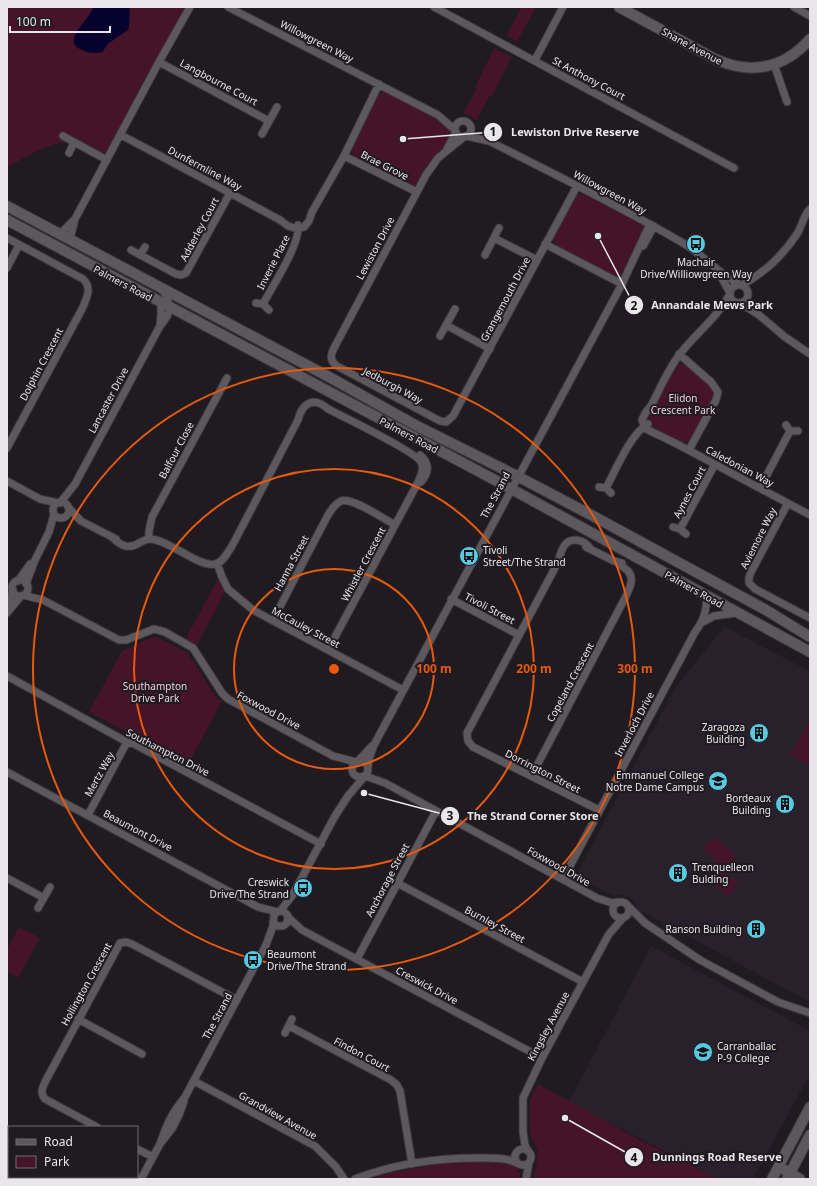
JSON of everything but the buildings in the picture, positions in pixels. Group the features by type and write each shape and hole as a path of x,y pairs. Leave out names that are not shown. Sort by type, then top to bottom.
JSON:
{"main road":[{"name":"Shane Avenue","path":"619,7 727,64 741,67 753,68 774,64 794,55 810,39"},
{"name":"Palmers Road","path":"7,206 331,378 417,426 517,476 759,606 810,637"},
{"name":"Palmers Road","path":"7,220 510,489 810,652"},
{"path":"774,1178 810,1107"},
{"path":"788,1176 810,1135"},
{"path":"779,1166 788,1176 800,1179"}],"street":[{"path":"70,239 75,219 189,7"},
{"name":"Willowgreen Way","path":"228,7 438,115 466,123 489,141 652,225 689,246 729,279 740,284"},
{"name":"St Anthony Court","path":"434,7 734,168"},
{"path":"535,60 563,7"},
{"path":"794,7 810,16"},
{"name":"Langbourne Court","path":"159,62 269,120"},
{"path":"774,64 787,102"},
{"path":"298,227 312,212 344,156 380,84"},
{"path":"262,134 277,107"},
{"name":"Willowgreen Way","path":"438,115 456,131"},
{"path":"466,123 470,131 465,136 460,136 456,131 457,124 466,123"},
{"name":"Lewiston Drive","path":"331,359 331,354 334,348 417,192 430,169 445,151 456,131"},
{"name":"Dunfermline Way","path":"120,135 280,220 288,226 298,227"},
{"path":"63,136 107,160"},
{"name":"Willowgreen Way","path":"465,136 489,141"},
{"name":"Lewiston Drive","path":"445,151 465,136"},
{"path":"69,153 74,142"},
{"name":"Brae Grove","path":"344,156 417,192"},
{"name":"Grangemouth Drive","path":"449,420 453,416 490,349 577,186"},
{"name":"Adderley Court","path":"131,250 176,274 181,275 186,273 230,193"},
{"path":"801,227 810,209"},
{"path":"718,313 745,301 758,276 785,250 810,214"},
{"path":"60,234 75,219"},
{"name":"The Strand","path":"368,767 374,745 510,489 622,284 635,255 643,247 652,225"},
{"name":"Inverie Place","path":"269,310 259,304 295,246 298,227"},
{"path":"485,254 499,228"},
{"name":"Dolphin Crescent","path":"7,238 67,270 85,281 88,285 88,295 82,309 7,448"},
{"path":"494,238 537,260"},
{"path":"545,244 622,284"},
{"path":"7,268 19,245"},
{"path":"140,255 145,247"},
{"name":"Willowgreen Way","path":"717,270 730,294"},
{"path":"605,490 633,438 646,425 642,420 679,354 718,313 730,294 732,287 758,276"},
{"path":"740,284 746,288 759,314"},
{"path":"161,288 169,301 165,305"},
{"path":"730,294 732,299 759,314 785,337 810,354"},
{"name":"Lancaster Drive","path":"63,505 160,326 168,316 165,305"},
{"path":"440,336 455,309"},
{"path":"446,325 490,349"},
{"path":"679,354 711,382 716,387 718,392 716,400 689,450"},
{"name":"Jedburgh Way","path":"331,359 337,366 436,419 442,422 449,420"},
{"name":"Balfour Close","path":"149,537 152,517 227,378"},
{"name":"Whistler Crescent","path":"218,565 226,561 232,546 298,420 307,409 312,406 328,409 403,449 420,454 427,463 426,475 415,488 328,650"},
{"name":"Caledonian Way","path":"646,425 650,431 689,450 810,515"},
{"path":"760,488 791,429"},
{"name":"Aynes Court","path":"680,530 715,464"},
{"path":"7,481 40,499 63,505 82,521 122,545 128,547 136,545 149,537 169,545 208,567 218,565"},
{"name":"Hanna Street","path":"273,620 328,516 332,504 338,498 345,496 351,498 359,505 395,525"},
{"path":"40,499 56,516 82,521"},
{"name":"Aviemore Way","path":"788,503 751,572 749,583 755,589 810,618"},
{"path":"7,613 27,591 27,585 35,560 49,532 55,506 63,505"},
{"path":"49,532 54,529 62,518 68,513 63,505"},
{"name":"Copeland Crescent","path":"469,737 468,730 559,559 570,546 577,544 590,548 618,563 626,569 631,576 631,584 532,776"},
{"path":"7,609 11,588 35,560"},
{"name":"McCauley Street","path":"218,565 225,585 231,592 253,610 403,690"},
{"path":"7,579 23,581 27,585"},
{"name":"Foxwood Drive","path":"27,585 43,600"},
{"path":"11,588 16,595 22,595"},
{"name":"Foxwood Drive","path":"22,595 43,600 119,640 126,640 154,630 165,632 193,648 222,693 228,699 333,756 352,773"},
{"name":"Inverloch Drive","path":"563,879 695,632 702,622 707,597"},
{"name":"Tivoli Street","path":"451,599 519,635"},
{"path":"702,622 714,616 736,613"},
{"name":"Southampton Drive","path":"7,676 127,742 134,744 321,844"},
{"name":"Dorrington Street","path":"469,737 470,744 478,749 599,810"},
{"name":"Mertz Way","path":"88,815 127,742"},
{"name":"The Strand","path":"356,762 374,745"},
{"name":"Foxwood Drive","path":"333,756 356,762"},
{"path":"292,896 287,923 284,926 277,926 273,921 274,915 292,896 348,796 368,772 368,767 364,762 356,762 353,766 352,781 348,796"},
{"name":"Foxwood Drive","path":"368,767 385,783"},
{"name":"Beaumont Drive","path":"7,772 258,907 273,921"},
{"path":"352,773 358,778 364,776"},
{"name":"Foxwood Drive","path":"364,776 385,783 597,898 612,903 624,902 646,923 700,960 778,1002 810,1013"},
{"name":"Anchorage Street","path":"357,959 436,811"},
{"path":"7,878 44,898"},
{"name":"Burnley Street","path":"397,883 582,982"},
{"path":"38,908 50,887"},
{"name":"Foxwood Drive","path":"597,898 619,918 646,923"},
{"path":"614,913 614,907 618,902"},
{"name":"Beaumont Drive","path":"258,907 279,911"},
{"path":"623,918 629,914 629,907"},
{"path":"279,911 285,912 288,917"},
{"name":"Kingsley Avenue","path":"609,934 614,913"},
{"name":"Creswick Drive","path":"288,917 302,930 542,1058"},
{"name":"Kingsley Avenue","path":"528,1151 525,1145 523,1132 523,1098 582,982 609,934 623,918"},
{"name":"The Strand","path":"141,1179 160,1144 167,1122 172,1113 185,1097 194,1081 266,945 273,921"},
{"name":"The Strand","path":"266,945 284,926"},
{"name":"Creswick Drive","path":"284,926 302,930"},
{"name":"Hollington Crescent","path":"95,1126 45,1099 41,1093 45,1082 78,1019 118,946 124,942 132,944 237,1000"},
{"path":"78,1019 142,1054"},
{"path":"285,1033 292,1019"},
{"name":"Findon Court","path":"289,1026 391,1080 397,1085 400,1091 412,1164"},
{"name":"Grandview Avenue","path":"194,1081 315,1146 336,1167 344,1179"},
{"name":"Kingsley Avenue","path":"517,1153 523,1132"},
{"path":"355,1179 412,1164 453,1159 503,1158 524,1149 528,1151 532,1157 524,1179"},
{"path":"138,1150 153,1157"},
{"path":"517,1153 516,1158 524,1179"},
{"path":"503,1158 525,1165 529,1163"}],"shaded area":[{"path":"93,7 130,7 128,30 109,43 102,52 96,53 80,49 75,45 74,41 75,35"},
{"name":"Emmanuel College Notre Dame Campus","path":"724,627 810,671 810,1002 639,910 631,899 625,895 613,896 578,878 576,875 675,688"},
{"name":"Carranballac P-9 College","path":"651,946 810,1031 810,1074 753,1179 719,1179 569,1102"}],"green space":[{"path":"7,7 185,7 108,151 104,153 66,141 42,149 7,167"},
{"path":"522,7 536,7 517,42 506,36"},
{"path":"494,48 512,57 492,96 490,95 476,121 469,115 463,114 477,88 475,87"},
{"path":"382,92 388,93 439,118 452,132 449,143 416,185 413,186 356,158 351,152 352,145 377,96"},
{"path":"581,193 644,226 643,235 620,276 614,276 557,246 553,240 576,196"},
{"name":"Elidon Crescent Park","path":"683,364 714,389 715,396 690,440 685,443 680,442 652,427 649,418 674,369 678,365"},
{"path":"219,577 226,590 196,647 185,640"},
{"name":"Southampton Drive Park","path":"155,636 188,653 217,699 222,701 188,764 89,712 122,651"},
{"path":"810,720 810,766 790,755"},
{"path":"714,837 736,856 724,868 703,849"},
{"path":"713,862 738,883 728,896 703,874"},
{"path":"19,927 40,938 18,978 7,972 7,949"},
{"path":"538,1084 638,1139 719,1179 533,1179 537,1162 537,1149 530,1134 530,1099"},
{"path":"456,1161 502,1161 514,1164 520,1174 521,1179 370,1179 389,1173"}],"place":[{"name":"Lewiston Drive Reserve","path":"403,139"},
{"name":"Annandale Mews Park","path":"598,236"},
{"name":"Machair Drive/Williowgreen Way","path":"696,244"},
{"name":"Tivoli Street/The Strand","path":"469,556"},
{"name":"Zaragoza Building","path":"759,733"},
{"name":"Emmanuel College Notre Dame Campus","path":"718,781"},
{"name":"The Strand Corner Store","path":"364,793"},
{"name":"Bordeaux Building","path":"785,804"},
{"name":"Trenquelleon Bulding","path":"678,873"},
{"name":"Creswick Drive/The Strand","path":"303,888"},
{"name":"Ranson Building","path":"756,929"},
{"name":"Beaumont Drive/The Strand","path":"253,960"},
{"name":"Carranballac P-9 College","path":"703,1052"},
{"name":"Dunnings Road Reserve","path":"565,1118"}]}
